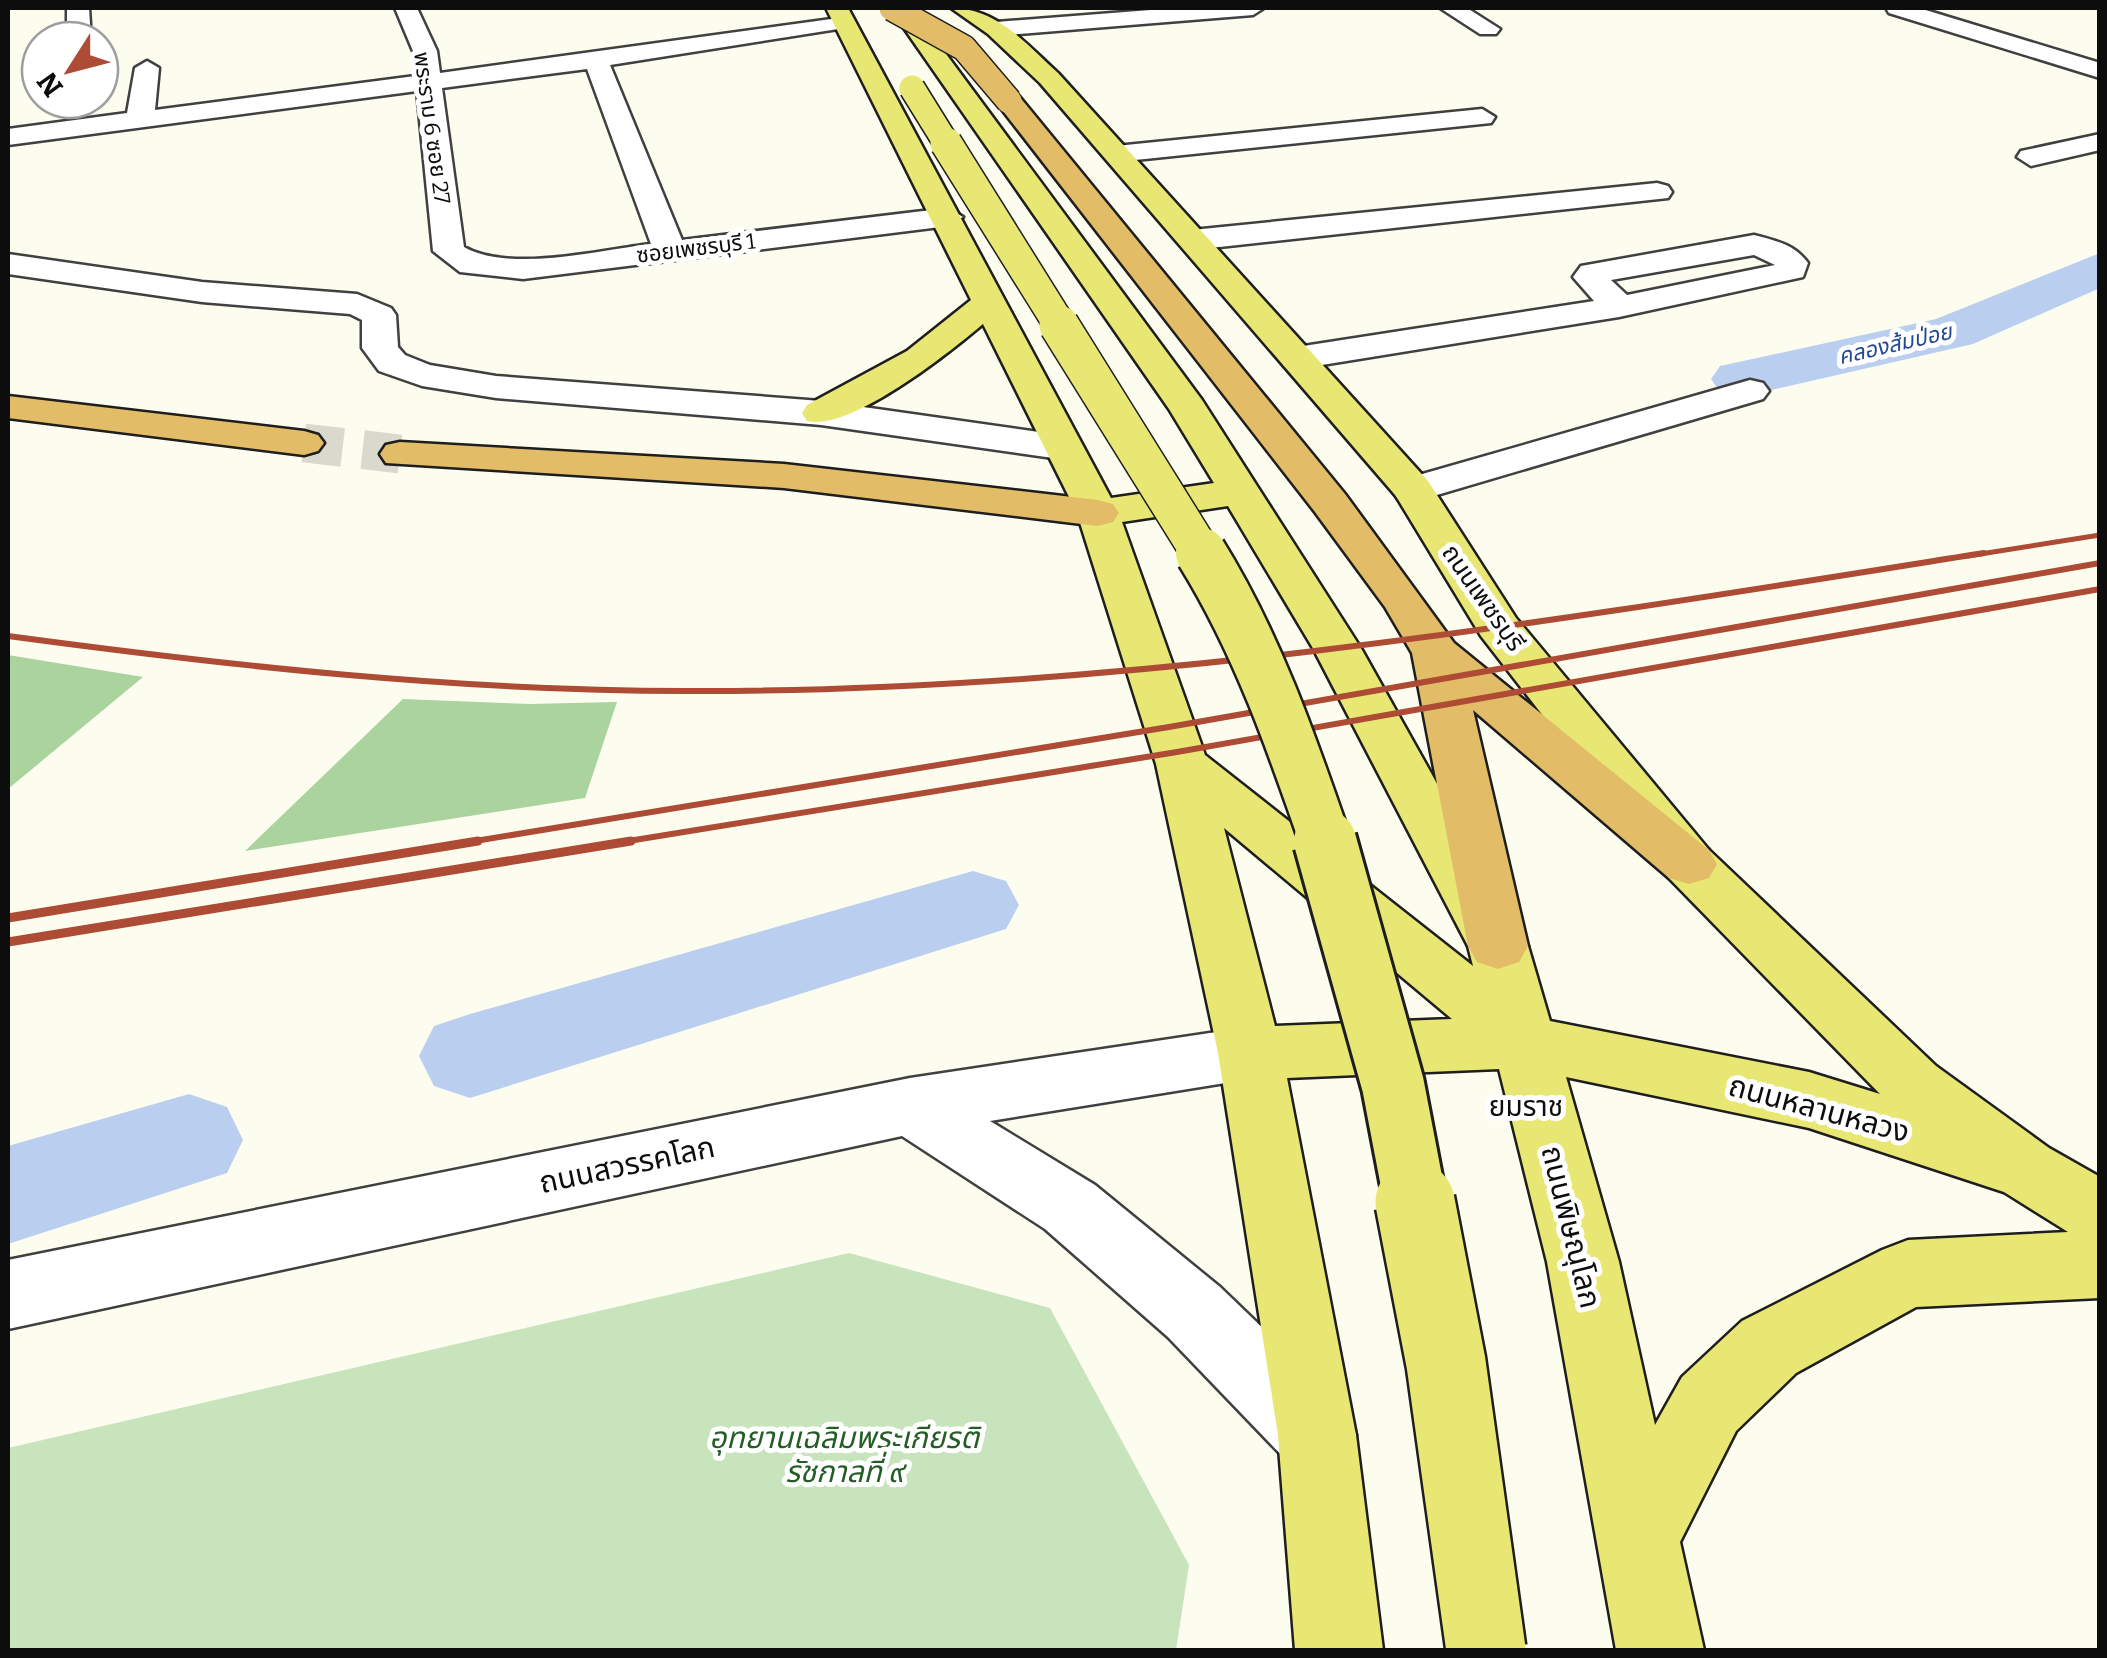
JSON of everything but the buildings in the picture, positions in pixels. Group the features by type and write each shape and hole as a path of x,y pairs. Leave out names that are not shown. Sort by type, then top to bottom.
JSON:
{"highway":[{"path":"892,8 964,48 1009,101 1330,503 1436,652 1689,864"},
{"path":"8,407 304,443"},
{"path":"400,454 784,476 1098,513"},
{"path":"1436,652 1498,946"}],"main road":[{"path":"901,8 1160,368 1240,492 1098,513"},
{"name":"ถนนเพชรบุรี","path":"962,8 996,29 1050,78 1413,490 1498,626 1689,864 1913,1085 2025,1169"},
{"path":"863,36 1060,447 1098,513 1180,758 1250,1053 1317,1435 1339,1650"},
{"path":"863,36 1223,588 1286,724 1334,867 1392,1085 1446,1364 1486,1650"},
{"path":"821,413 920,359 991,300"},
{"name":"ถนนพิษณุโลก","path":"1240,492 1374,714 1498,946 1583,1262 1660,1650"},
{"path":"1180,758 1524,1042"},
{"path":"1250,1053 1524,1042"},
{"name":"ถนนหลานหลวง","path":"1524,1042 1809,1100 2025,1169 2100,1214"},
{"path":"1638,1538 1709,1404 1769,1347 1908,1274 2100,1264"}],"street":[{"name":"พระราม 6 ซอย 27","path":"406,8 424,51 449,251"},
{"path":"996,29 1253,8"},
{"path":"1451,8 1488,28"},
{"path":"1897,8 2100,72"},
{"path":"8,137 596,60 863,36"},
{"path":"596,60 670,250"},
{"path":"140,119 147,68"},
{"path":"1116,154 1482,117"},
{"path":"2031,158 2100,142"},
{"path":"1192,240 1657,192"},
{"name":"ซอยเพชรบุรี 1","path":"449,251 472,265 523,269 948,217"},
{"path":"1297,358 1619,307 1782,275 1791,270 1792,263 1777,252 1754,245 1593,273 1590,277 1619,307"},
{"path":"8,264 202,292 356,304 379,315 380,348 392,362 422,375 496,387 821,413 1060,447"},
{"path":"1413,490 1750,391"},
{"name":"ถนนสวรรคโลก","path":"8,1295 910,1106 1250,1053"},
{"path":"910,1106 1070,1207 1194,1312 1317,1435"}],"green space":[{"path":"8,655 143,677 8,789"},
{"path":"403,699 530,704 617,702 585,798 245,851"},
{"name":"อุทยานเฉลิมพระเกียรติ รัชกาลที่ ๙","path":"849,1253 1050,1308 1189,1565 1176,1650 8,1650 8,1448"}],"waterway":[{"name":"คลองส้มป่อย","path":"1741,379 1953,332 2100,269"},
{"path":"470,1056 973,905"},
{"path":"8,1195 189,1140"}],"tunnel":[{"path":"304,443 400,454"}],"railway":[{"path":"1968,556 2100,535"},
{"path":"8,636 261,667 430,682 600,690 848,688 1012,680 1337,648 1661,604 1984,553"},
{"path":"463,843 1169,727 2100,563"},
{"path":"616,843 1177,752 2100,589"},
{"path":"8,918 478,841"},
{"path":"8,942 631,841"}],"district":[{"name":"ยมราช","path":"1526,1106"}]}
